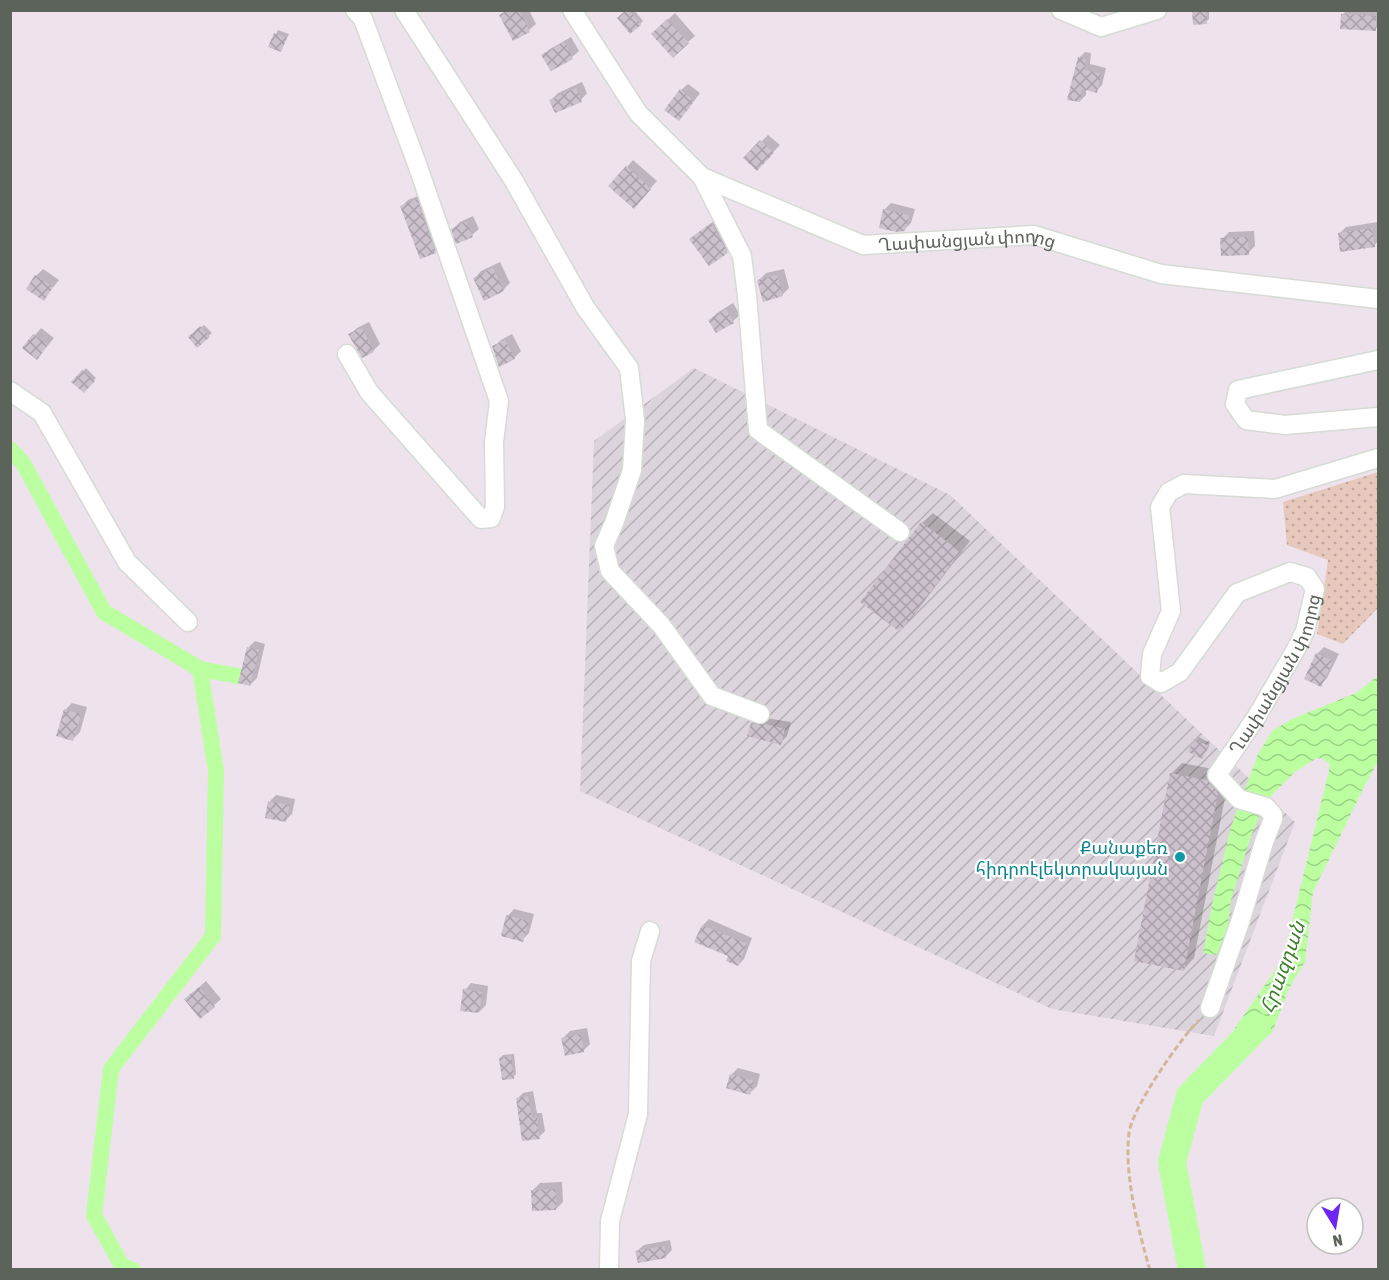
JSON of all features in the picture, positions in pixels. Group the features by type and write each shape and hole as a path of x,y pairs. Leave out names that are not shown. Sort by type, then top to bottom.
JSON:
{"street":[{"path":"347,354 376,400 481,519 491,518 495,507 494,442 499,401 417,164 363,19 355,10"},
{"path":"404,10 514,181 585,307 629,368 635,420 632,470 604,546 610,571 661,625 712,696 760,714"},
{"name":"Ղափանցյան փողոց","path":"572,10 638,113 702,177 863,245 1034,235 1161,274 1378,299"},
{"path":"1062,10 1101,27 1157,10"},
{"path":"702,177 742,256 758,430 900,532"},
{"path":"1378,360 1238,390 1235,404 1246,420 1286,425 1378,417"},
{"path":"10,391 42,413 127,562 188,622"},
{"name":"Ղափանցյան փողոց","path":"1210,1008 1273,819 1273,815 1266,807 1239,799 1217,775 1257,716 1295,651 1305,631 1316,590 1307,577 1290,572 1237,593 1180,672 1161,683 1150,676 1152,654 1171,611 1160,507 1168,492 1184,484 1275,489 1378,458"},
{"path":"609,1269 610,1221 638,1114 641,961 650,931"}],"path":[{"path":"1150,1269 1136,1223 1129,1159 1129,1131 1140,1106 1167,1061 1190,1029 1210,1008"}],"shaded area":[{"path":"694,368 950,495 1295,822 1214,1036 1052,1009 580,791 594,441"},
{"path":"1378,472 1378,608 1343,644 1317,634 1328,560 1287,545 1283,502"}],"water":[{"name":"Հրազդան","path":"1378,676 1378,761 1313,892 1305,962 1289,988 1272,1033 1230,1056 1233,1031 1283,959 1329,770 1329,764 1324,759 1317,758 1295,772 1266,801 1251,836 1231,900 1227,933 1216,955 1203,953 1231,827 1258,754 1272,731 1292,719 1356,693"}],"building":[{"path":"508,10 519,10 530,32 513,41 499,15"},
{"path":"629,10 641,25 630,34 617,18"},
{"path":"1192,10 1206,10 1207,24 1193,25"},
{"path":"1341,14 1376,16 1376,31 1340,29"},
{"path":"667,19 689,43 673,58 651,34"},
{"path":"274,33 287,38 281,52 268,47"},
{"path":"564,42 573,59 551,71 541,55"},
{"path":"1078,57 1086,59 1085,70 1101,74 1097,93 1082,89 1080,102 1067,100"},
{"path":"576,88 582,102 555,113 549,100"},
{"path":"680,89 694,101 679,121 664,110"},
{"path":"760,140 774,153 757,171 743,158"},
{"path":"626,166 651,189 634,209 608,186"},
{"path":"417,199 436,253 420,259 400,206"},
{"path":"883,209 909,215 905,231 897,232 879,228"},
{"path":"466,222 473,237 456,244 451,229"},
{"path":"711,223 728,253 709,266 689,239"},
{"path":"1372,228 1375,247 1340,252 1338,233"},
{"path":"1248,237 1249,255 1221,256 1220,238"},
{"path":"493,268 504,291 484,301 473,278"},
{"path":"35,275 53,287 44,301 26,289"},
{"path":"777,275 783,296 763,302 757,280"},
{"path":"726,309 734,323 716,333 708,320"},
{"path":"200,326 210,337 197,348 188,337"},
{"path":"362,328 374,352 362,358 348,334"},
{"path":"33,334 48,345 37,360 22,348"},
{"path":"505,340 515,359 499,367 492,346"},
{"path":"82,370 95,381 84,393 71,382"},
{"path":"921,522 961,552 900,632 860,602"},
{"path":"247,647 259,650 250,686 238,683"},
{"path":"1316,653 1333,661 1321,687 1304,679"},
{"path":"64,709 81,714 73,741 56,736"},
{"path":"751,723 785,729 781,745 747,736"},
{"path":"1194,739 1209,746 1202,759 1188,752"},
{"name":"Քանաքեռ հիդրոէլեկտրակայան","path":"1170,773 1207,780 1218,793 1184,971 1134,961"},
{"path":"268,801 290,805 286,822 265,818"},
{"path":"506,915 529,921 523,942 501,936"},
{"path":"702,925 747,944 738,966 726,961 728,956 694,942"},
{"path":"199,987 215,1007 200,1019 184,999"},
{"path":"463,989 482,992 479,1013 460,1011"},
{"path":"581,1034 584,1052 565,1056 561,1038"},
{"path":"511,1056 514,1079 502,1080 499,1058"},
{"path":"730,1074 754,1081 750,1095 726,1088"},
{"path":"528,1096 532,1118 537,1118 540,1139 522,1141 516,1098"},
{"path":"556,1189 556,1210 532,1211 531,1190"},
{"path":"664,1246 666,1258 638,1263 635,1251"}],"waterway":[{"path":"10,449 23,463 104,612 200,669 238,676"},
{"path":"133,1270 122,1266 94,1215 111,1069 213,936 216,771 200,669"},
{"name":"Հրազդան","path":"1192,1270 1172,1162 1190,1096 1257,1027"}],"place":[{"name":"Քանաքեռ հիդրոէլեկտրակայան","path":"1180,857"}]}
